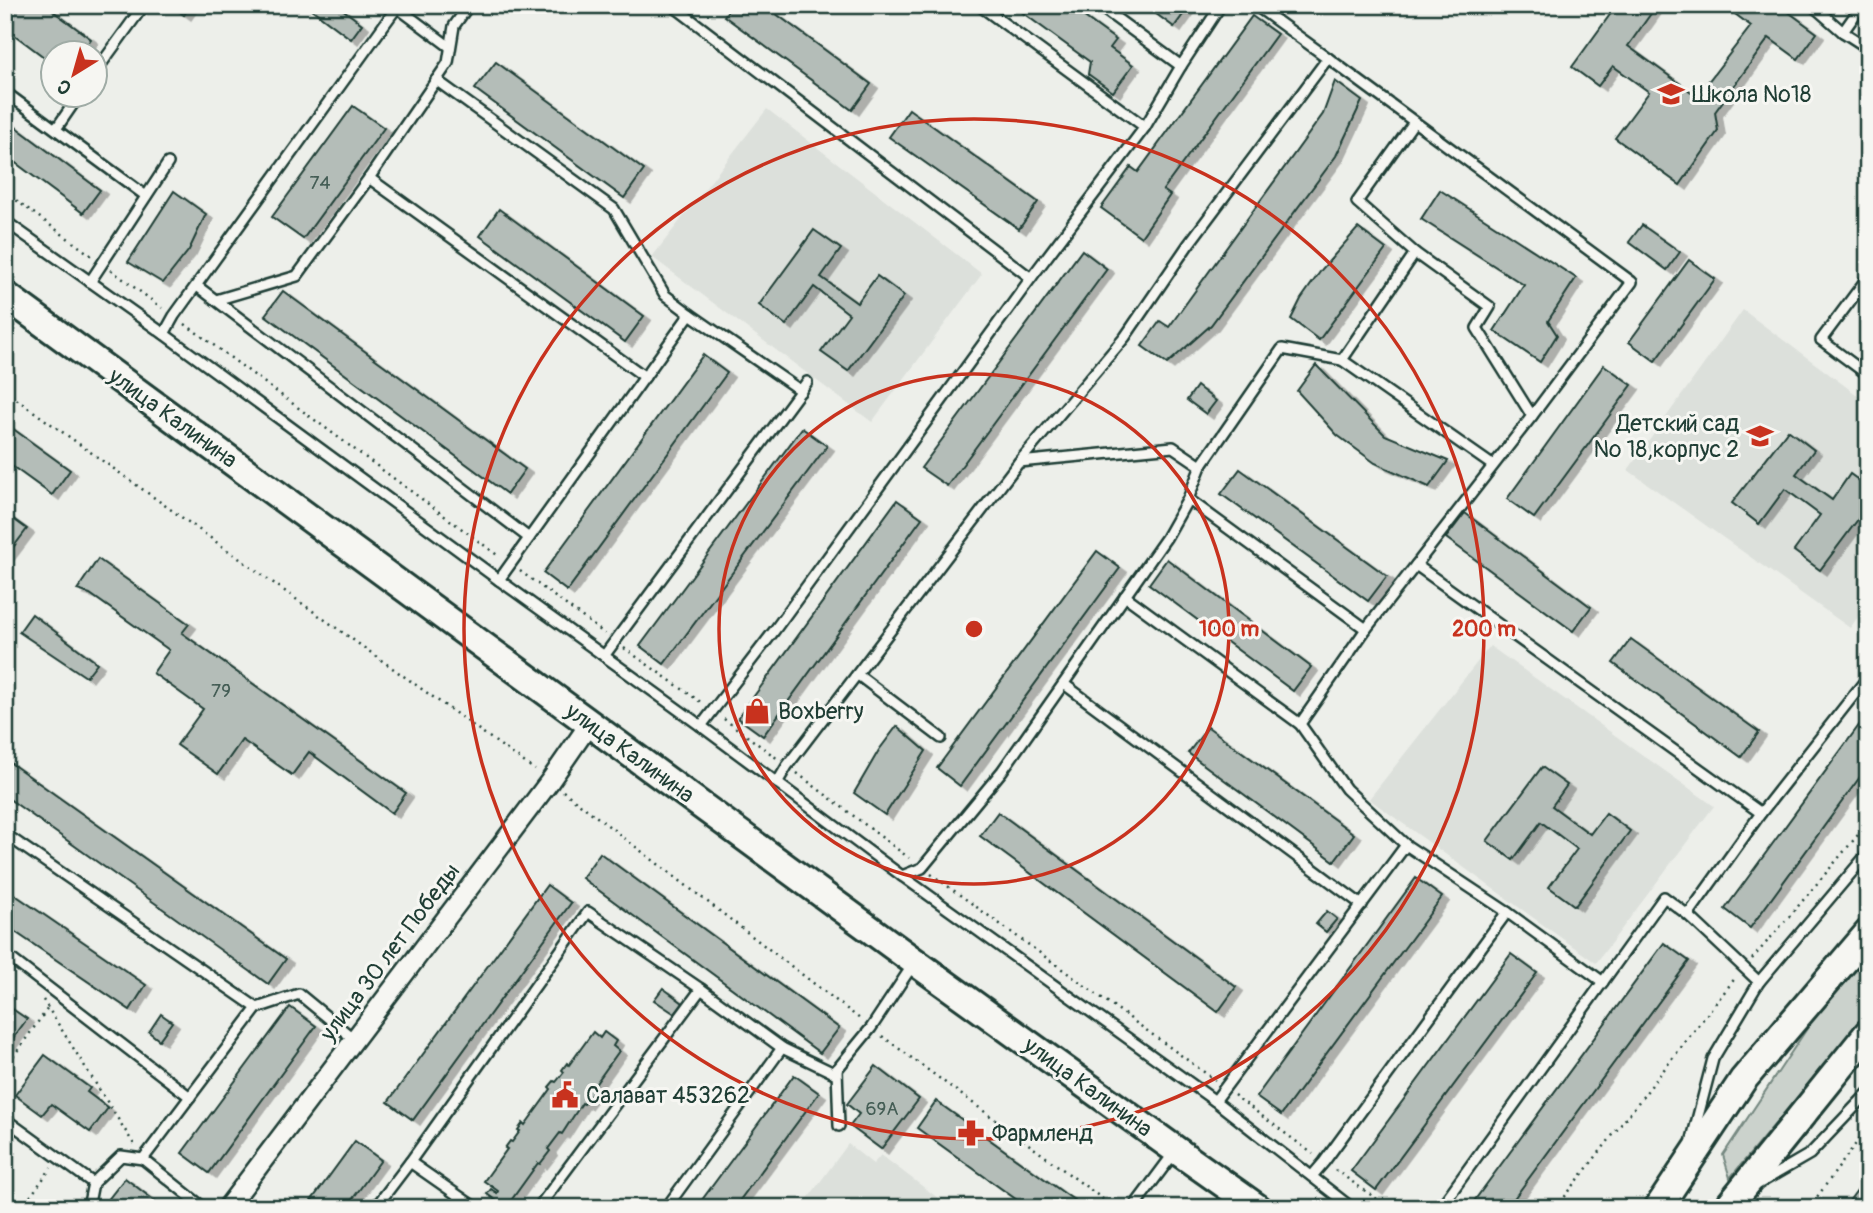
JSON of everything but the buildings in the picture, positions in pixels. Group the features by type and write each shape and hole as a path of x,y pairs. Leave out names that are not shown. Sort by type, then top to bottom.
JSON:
{"street":[{"name":"улица Калинина","path":"5,295 915,962 1258,1208"},
{"name":"улица 30 лет Победы","path":"227,1208 550,781 590,723"},
{"path":"1658,1208 1743,1080 1868,933"},
{"path":"1731,1202 1868,1033"}],"lane":[{"path":"108,55 144,5"},
{"path":"216,300 297,276 369,178 448,62 454,26 469,5"},
{"path":"672,5 1031,278"},
{"path":"979,5 1145,127"},
{"path":"1098,5 1181,66"},
{"path":"701,726 1145,127 1221,5"},
{"path":"1255,5 1633,282 1366,629 1300,724"},
{"path":"1812,5 1843,32 1868,48"},
{"path":"1843,32 1862,5"},
{"path":"164,334 395,6 450,47"},
{"path":"777,783 787,766 1019,463 1125,337 1188,245 1328,58"},
{"path":"436,80 614,209 665,295 690,314 804,386 604,656"},
{"path":"5,92 146,196"},
{"path":"56,129 70,108"},
{"path":"1414,122 1357,202 1415,253 1490,307 1477,328 1532,416"},
{"path":"90,282 168,163"},
{"path":"369,178 645,377"},
{"path":"5,221 164,334 902,876 1215,1101 1352,1208"},
{"path":"1342,360 1415,253"},
{"path":"1868,276 1821,340 1868,375"},
{"path":"197,286 528,538"},
{"path":"499,580 690,314"},
{"path":"902,876 922,868 1002,771 1166,538 1188,499 1201,466 1282,349 1342,360 1492,465"},
{"path":"1019,463 1173,447 1201,466"},
{"path":"1188,499 1366,629"},
{"path":"1416,565 1761,813"},
{"path":"1125,596 1300,724 1346,789 1406,845 1507,912 1603,982"},
{"path":"858,675 941,738"},
{"path":"1688,915 1761,813 1868,677"},
{"path":"1063,684 1362,905"},
{"path":"5,834 257,1008"},
{"path":"1215,1101 1406,845"},
{"path":"1683,1171 1713,1059 1759,982 1868,853"},
{"path":"1440,1208 1664,897 1688,915 1759,982"},
{"path":"375,1208 588,912 782,1048 834,1073 871,1028 915,962"},
{"path":"1312,1176 1507,912"},
{"path":"5,954 190,1097"},
{"path":"538,1208 701,989"},
{"path":"144,1159 257,1008 299,993 355,1040"},
{"path":"666,1208 782,1048"},
{"path":"837,1069 839,1126"},
{"path":"1731,1202 1810,1154 1868,1093"},
{"path":"5,1119 93,1182"},
{"path":"1133,1208 1175,1150"},
{"path":"86,1208 93,1182 121,1156 144,1159 204,1208"},
{"path":"410,1162 476,1208"}],"path":[{"path":"5,192 714,711 922,868 1390,1208"},
{"path":"5,391 550,781 871,1028 1115,1208"},
{"path":"1556,1208 1744,968 1868,823"},
{"path":"42,998 144,1159"},
{"path":"5,1068 48,1008"},
{"path":"1809,1208 1868,1127"},
{"path":"22,1208 59,1158"}],"shaded area":[{"path":"767,109 982,274 872,422 652,257"},
{"name":"Детский сад № 18,корпус 2","path":"1743,310 1868,403 1868,603 1850,628 1628,470"},
{"path":"1490,646 1714,806 1596,963 1369,799"},
{"path":"1868,952 1868,1012 1730,1178 1723,1155 1824,1003"},
{"path":"848,1144 873,1164 881,1155 951,1208 801,1208"}],"place":[{"name":"Школа №18","path":"1671,94"},
{"name":"Детский сад № 18,корпус 2","path":"1760,436"},
{"name":"Boxberry","path":"757,711"},
{"name":"Салават 453262","path":"565,1095"},
{"name":"Фармленд","path":"971,1133"}]}
